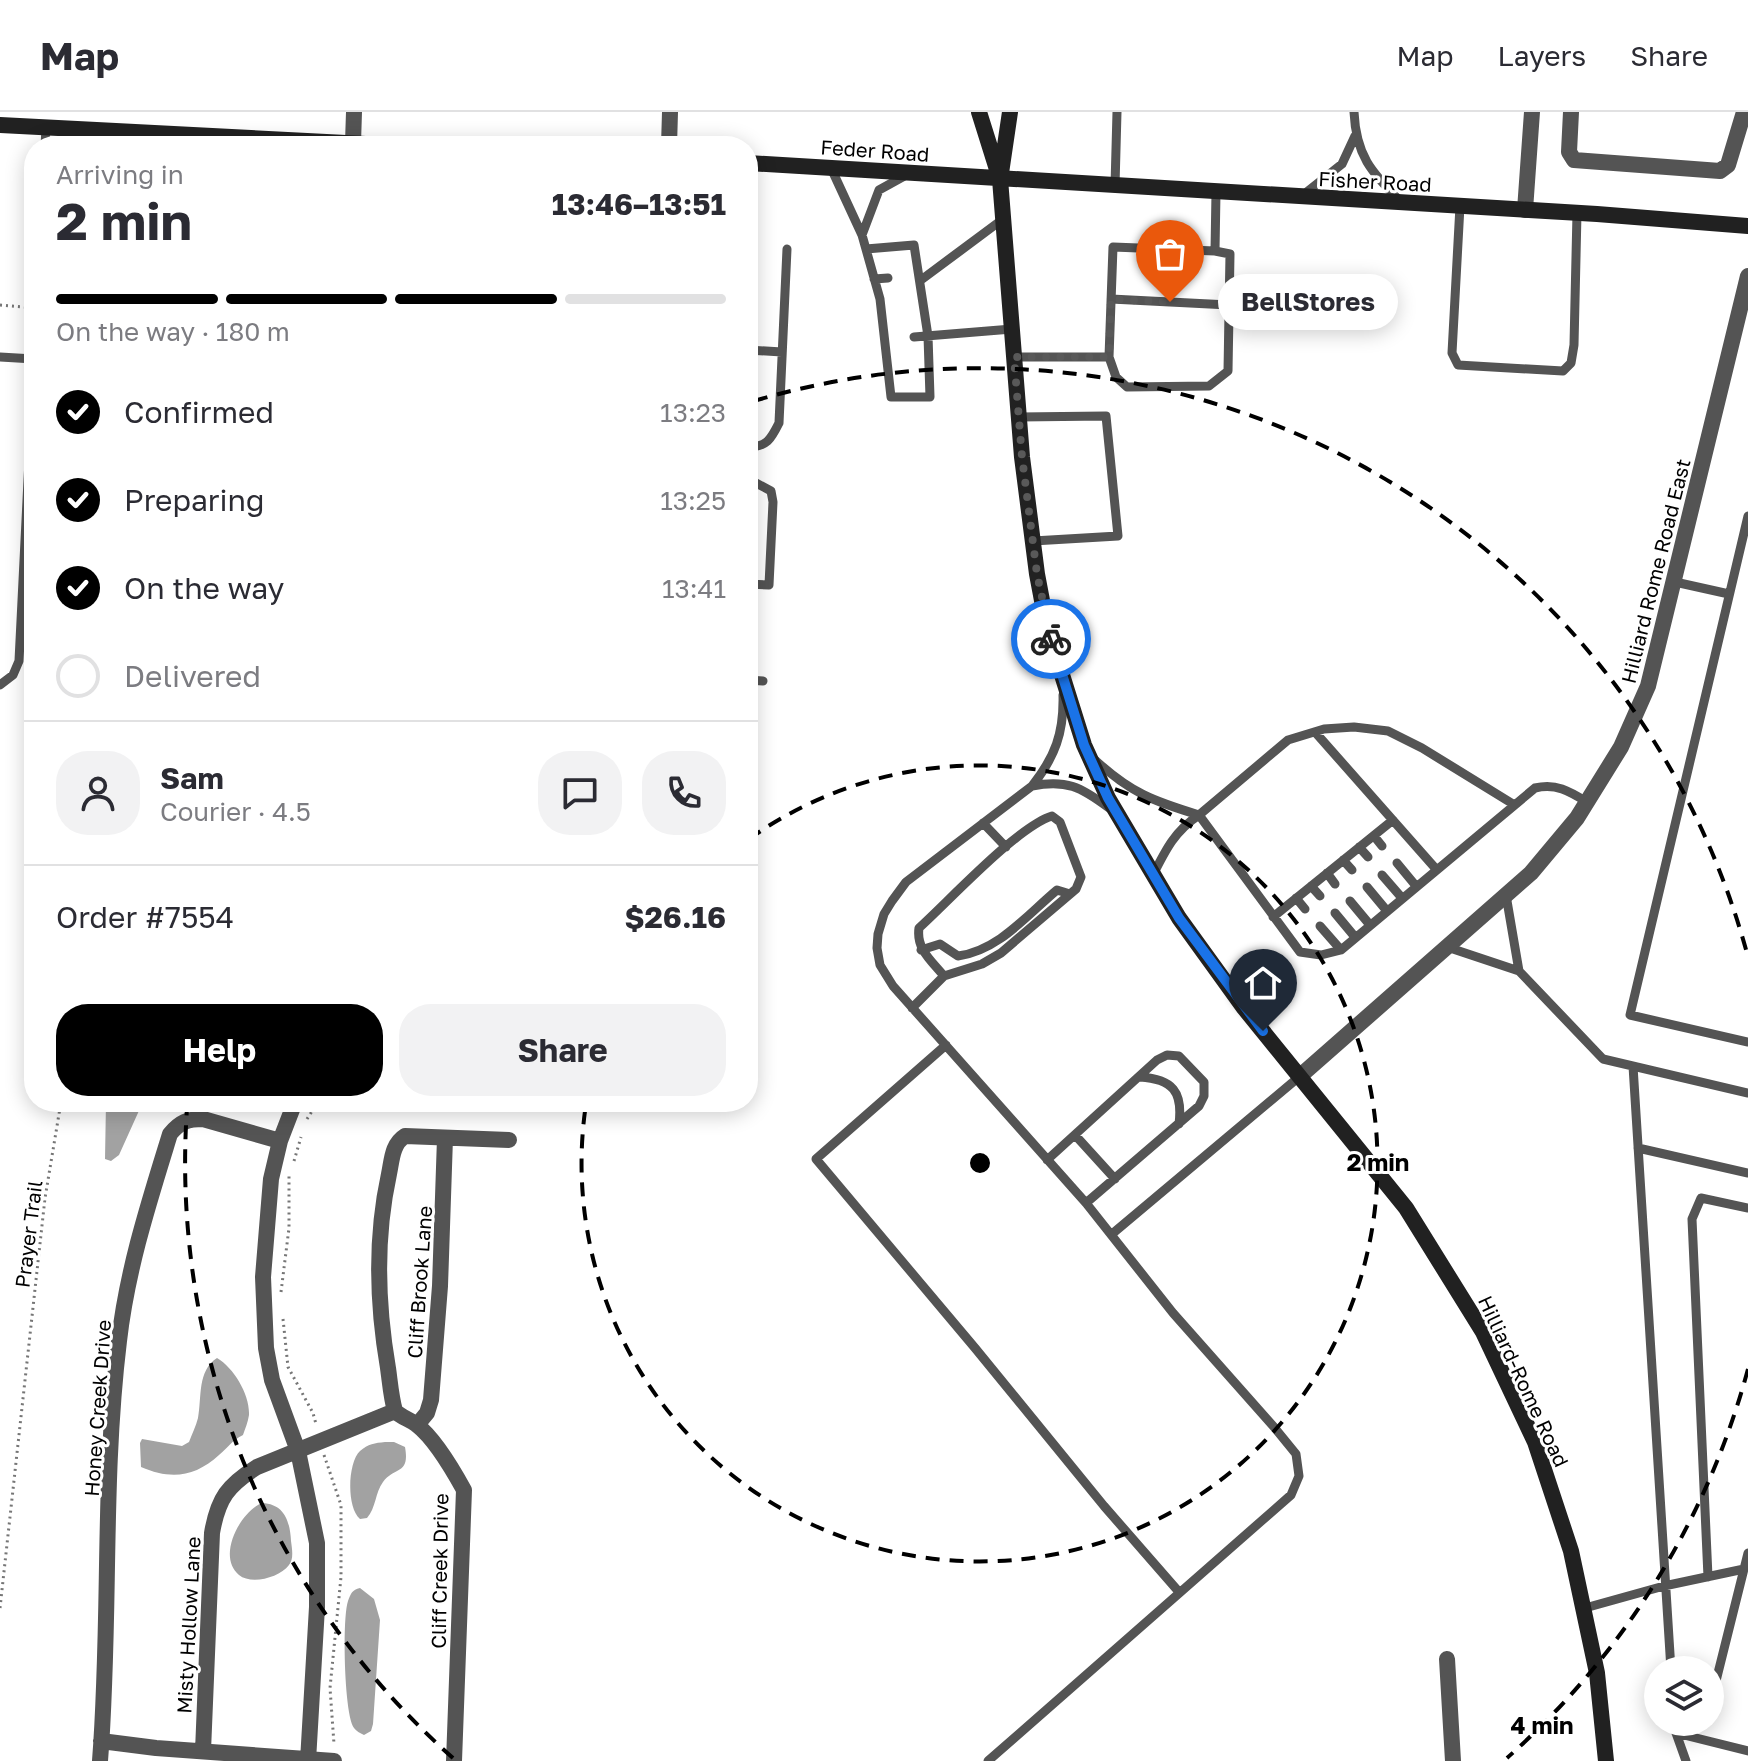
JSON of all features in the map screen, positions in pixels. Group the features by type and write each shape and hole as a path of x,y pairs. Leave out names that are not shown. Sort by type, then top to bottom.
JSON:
{"main road":[{"name":"Hilliard-Rome Road","path":"979,112 1000,179"},
{"name":"Hilliard-Rome Road","path":"1010,112 1000,179 1019,417 1033,541 1042,602 1088,754 1119,816 1179,918 1299,1077 1406,1208 1483,1332 1535,1442 1571,1551 1597,1673 1606,1761"},
{"path":"0,125 198,136"},
{"name":"Feder Road","path":"758,164 1000,179"},
{"name":"Fisher Road","path":"1000,179 1748,226"}],"street":[{"path":"352,136 354,112"},
{"path":"669,136 670,112"},
{"path":"1525,210 1532,112"},
{"path":"1571,112 1569,152 1574,160 1720,171 1728,165 1733,154 1744,112"},
{"name":"Hilliard Rome Road East","path":"1299,1077 1531,873 1577,818 1621,747 1648,686 1748,276"},
{"path":"291,1112 271,1179 263,1277 266,1348 272,1380 298,1451 317,1543 317,1607 308,1759"},
{"name":"Honey Creek Drive","path":"100,1761 114,1398 119,1339 139,1234 170,1134 178,1124 190,1119 203,1119 280,1141"},
{"path":"395,1411 380,1311 378,1255 395,1146 405,1136 509,1140"},
{"name":"Cliff Brook Lane","path":"417,1425 427,1413 431,1400 440,1286 445,1138"},
{"name":"Cliff Creek Drive","path":"395,1411 417,1425 452,1467 464,1490 454,1761"},
{"name":"Misty Hollow Lane","path":"203,1751 212,1533 215,1514 224,1495 237,1479 257,1467 395,1411"},
{"path":"1447,1659 1453,1761"},
{"path":"101,1741 334,1761"}],"lane":[{"path":"1115,186 1117,112"},
{"path":"1354,112 1355,136 1374,175 1400,202"},
{"path":"46,128 46,136"},
{"path":"1302,196 1342,164 1355,136"},
{"path":"831,168 862,235 874,279 885,299 894,377 891,397 930,397 924,375 929,355 928,336 914,245 866,249"},
{"path":"862,235 879,190 910,172"},
{"path":"1215,251 1216,192"},
{"path":"1460,206 1452,353 1458,365 1493,368 1563,371 1571,363 1577,213"},
{"path":"907,277 920,278 1003,219"},
{"path":"1113,247 1230,254 1228,371 1209,386 1127,387 1116,377 1109,357 1111,299 1113,247"},
{"path":"758,447 770,441 779,423 787,249"},
{"path":"874,279 888,278"},
{"path":"909,297 923,295"},
{"path":"1111,299 1229,305"},
{"path":"912,318 926,317"},
{"path":"914,337 1012,329"},
{"path":"758,351 782,352"},
{"path":"917,357 929,355"},
{"path":"0,357 24,358"},
{"path":"1014,357 1109,357"},
{"path":"1019,417 1106,416 1118,536 1033,541"},
{"path":"758,484 771,491 773,502 769,585 758,584"},
{"path":"1748,516 1630,1015 1748,1042"},
{"path":"0,685 13,675 19,661 24,560"},
{"path":"1675,582 1729,594"},
{"path":"988,1761 1291,1495 1299,1476 1296,1454 1173,1313 1086,1203 893,986 880,965 878,934 884,914 906,882 1032,786 1054,753 1063,707 1062,674"},
{"path":"758,681 763,681"},
{"path":"1153,875 1165,850 1182,827 1288,740 1315,732 1354,727 1388,731 1422,748 1513,804"},
{"path":"1315,732 1436,869"},
{"path":"1088,754 1119,782 1147,798 1199,815 1300,952 1321,955 1341,950 1535,788 1548,785 1563,788 1587,802"},
{"path":"1032,786 1049,783 1075,785 1119,816"},
{"path":"912,1008 944,976 982,964 1001,953 1076,889 1081,877 1060,822 1052,816 1040,820 1006,847 919,928 917,940 921,950 944,976"},
{"path":"1273,917 1393,820"},
{"path":"983,823 1006,847"},
{"path":"1374,836 1382,846"},
{"path":"1359,847 1368,857"},
{"path":"1343,860 1352,870"},
{"path":"1397,863 1416,886"},
{"path":"1327,873 1335,884"},
{"path":"1382,875 1402,898"},
{"path":"1311,886 1320,896"},
{"path":"1367,887 1387,911"},
{"path":"921,950 940,944 958,956 975,954 990,947 1057,890 1070,894"},
{"path":"1506,895 1519,971"},
{"path":"1296,898 1305,909"},
{"path":"1350,901 1370,925"},
{"path":"1335,913 1355,937"},
{"path":"1320,926 1341,950"},
{"path":"1447,947 1519,971 1603,1059 1748,1093"},
{"path":"946,1045 816,1159 1179,1592"},
{"path":"1047,1160 1157,1060 1167,1055 1179,1056 1204,1082 1204,1096 1199,1106 1086,1203"},
{"path":"1633,1066 1670,1656"},
{"path":"1140,1077 1156,1078 1167,1083 1178,1094 1181,1108 1179,1124"},
{"path":"1112,1234 1299,1077"},
{"path":"1075,1135 1115,1179"},
{"path":"1638,1148 1748,1173"},
{"path":"1708,1577 1692,1219 1701,1198 1748,1208"},
{"path":"1722,1656 1748,1553"},
{"path":"1585,1608 1664,1586 1744,1569"},
{"path":"1679,1736 1686,1761"},
{"path":"1703,1736 1748,1751"}],"path":[{"path":"0,305 24,307"},
{"name":"Prayer Trail","path":"0,1608 45,1198 59,1112"}],"shaded area":[{"path":"106,1112 138,1112 119,1155 111,1161 105,1159"},
{"path":"217,1358 235,1375 247,1399 249,1415 243,1435 210,1462 192,1472 162,1474 141,1467 142,1439 182,1446 189,1442 198,1418 203,1377"},
{"path":"385,1442 405,1447 405,1462 383,1482 367,1518 360,1519 352,1505 350,1485 353,1465 360,1451 372,1444"},
{"path":"262,1503 276,1507 285,1515 292,1557 289,1565 279,1573 265,1579 244,1578 233,1567 231,1546 239,1524"},
{"path":"360,1588 374,1599 380,1620 373,1724 371,1731 364,1735 355,1729 351,1720 345,1666 346,1611 352,1592"}],"way so far":[{"path":"1051,639 1037,574 1022,457 1014,357 1109,357 1111,299 1170,302"}],"place":[{"name":"BellStores","path":"1170,302"}],"route":[{"path":"1051,639 1084,745 1108,798 1179,918 1263,1031"}]}
